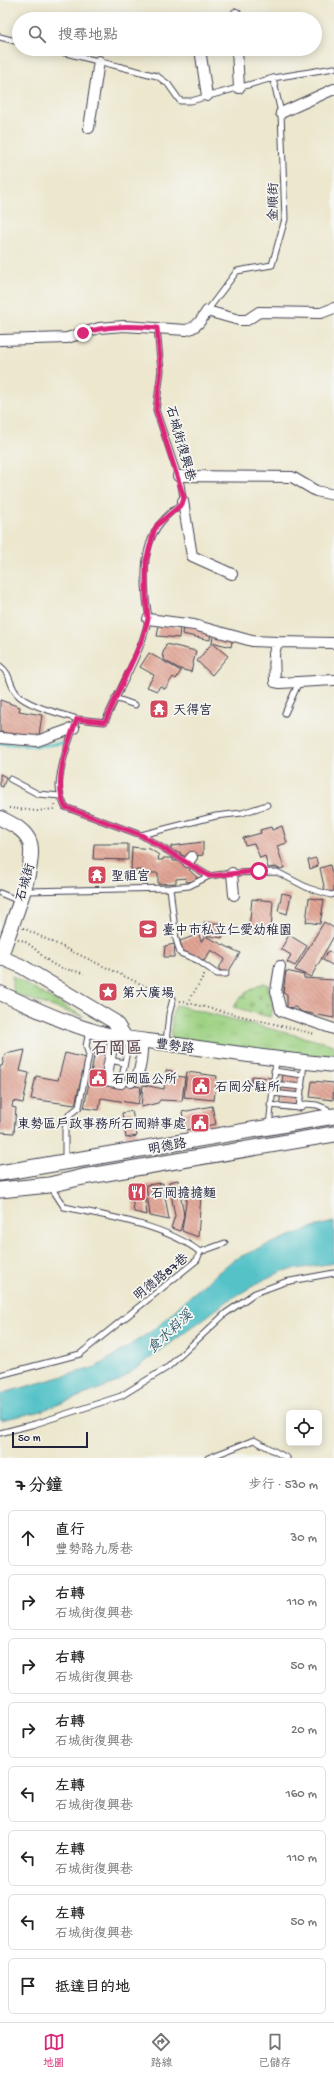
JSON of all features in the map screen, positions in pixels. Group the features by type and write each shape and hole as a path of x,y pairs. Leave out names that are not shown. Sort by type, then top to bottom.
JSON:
{"main road":[{"name":"明德路","path":"0,1173 65,1163 332,1115"},
{"name":"明德路","path":"0,1190 49,1184 334,1134"}],"street":[{"path":"201,56 207,96"},
{"path":"237,56 239,88"},
{"path":"89,128 100,61"},
{"path":"281,113 334,89"},
{"path":"0,340 67,338 99,328 124,326 186,330 192,329 207,311 239,320 247,320 259,312 321,313 334,308"},
{"path":"178,476 292,476 316,490 334,495"},
{"path":"183,501 192,556 232,574"},
{"path":"148,619 194,626 252,640 334,643"},
{"path":"277,642 274,654 275,682 334,680"},
{"path":"0,738 37,741 76,723"},
{"name":"石城街","path":"2,813 19,827 30,842 32,862 28,879 2,950"},
{"path":"232,873 234,895"},
{"path":"2,950 21,966 115,1022 128,1039 138,1073 136,1079 131,1082"},
{"path":"280,966 276,991 281,1011 334,1029"},
{"name":"豐勢路","path":"0,993 53,1017 90,1030 128,1039 166,1043 275,1066 304,1068 334,1065"},
{"path":"121,1083 106,1080 110,1060 128,1039"}],"lane":[{"path":"0,37 12,40"},
{"path":"79,56 157,76 168,84 180,101 191,101 273,78 334,68"},
{"name":"金順街","path":"207,311 237,271 272,265 285,219 281,113 273,78"},
{"name":"石城街復興巷","path":"0,666 8,672 12,687 19,696 76,723 105,722 142,640 148,619 146,596 147,551 157,525 183,501 178,476 156,410 161,370 157,328"},
{"path":"285,713 299,682"},
{"path":"115,698 135,705"},
{"path":"76,723 59,786 60,796 65,807 141,835 167,852 190,860 209,876"},
{"path":"10,779 38,794 60,796"},
{"path":"141,835 216,816 242,813 267,805"},
{"path":"0,893 21,896 170,888 189,886 209,876 232,873 277,872 308,888 331,895 334,894"},
{"path":"170,888 176,939 180,953 197,960 217,974 226,974"},
{"path":"166,1043 169,1014 173,999"},
{"path":"65,1163 65,1129 69,1114 79,1107 89,1055 86,1046 90,1030"},
{"path":"121,1083 128,1039"},
{"path":"110,1060 124,1063"},
{"path":"269,1127 275,1066"},
{"path":"299,1108 304,1068"},
{"path":"273,1082 302,1085"},
{"path":"272,1095 300,1098"},
{"path":"270,1105 299,1108 306,1104 317,1105 327,1109 332,1115"},
{"name":"明德路87巷","path":"0,1374 80,1354 197,1260 200,1252 176,1238 150,1229 101,1214 64,1207 49,1184"},
{"path":"200,1252 225,1243"},
{"path":"0,1433 35,1424 121,1396 168,1367 226,1313 255,1292 285,1282 334,1272"},
{"path":"208,1458 254,1440 287,1458"}],"path":[{"path":"2,813 53,809 60,796"},
{"path":"23,928 173,999 319,1035"},
{"path":"2,950 24,940 56,966 76,970 84,974"},
{"path":"188,1003 208,967"}],"green space":[{"path":"12,976 84,1017 14,994"},
{"path":"263,983 268,985 273,1008 270,1017 233,1007 244,994"},
{"path":"176,1005 334,1045 334,1062 171,1041 172,1015"}],"water":[{"name":"食水嵙溪","path":"334,1222 334,1263 283,1271 265,1279 229,1300 118,1382 38,1412 0,1420 0,1394 96,1367 155,1329 189,1297 233,1260 313,1227"}],"building":[{"path":"159,625 180,627 179,638 157,636"},
{"path":"183,625 211,631 210,640 182,634"},
{"path":"214,632 233,636 231,647 212,642"},
{"path":"212,643 228,656 212,675 197,661"},
{"path":"166,644 196,651 191,672 180,669 164,660 164,657 162,656"},
{"path":"149,653 181,671 176,679 173,677 165,689 160,686 157,691 147,687 154,675 140,667"},
{"path":"0,700 20,707 19,711 42,715 39,735 33,737 5,735 6,733 0,732"},
{"path":"0,774 6,777 3,787 0,786"},
{"path":"282,826 287,843 277,846 284,868 268,868 265,856 260,858 254,843 245,845 243,838 261,833 260,830 271,827 272,830"},
{"path":"203,842 203,855 188,857 181,855 180,852 171,852 171,846"},
{"path":"94,844 128,844 128,860 93,859"},
{"path":"132,847 150,849 159,855 158,860 163,860 163,858 173,858 173,861 181,861 191,867 189,870 197,877 196,881 186,882 186,878 176,879 176,883 158,884 158,873 143,873 143,870 131,870"},
{"path":"316,858 318,866 310,869 308,860"},
{"path":"330,865 334,881 334,891 329,893 325,891 320,868"},
{"path":"282,893 291,895 287,914 278,911"},
{"path":"309,898 324,900 320,924 306,922"},
{"path":"252,899 273,901 271,930 249,929"},
{"path":"204,922 224,924 222,938 203,935"},
{"path":"324,922 334,928 334,936 311,977 295,970"},
{"path":"199,934 201,942 205,936 240,953 227,974 218,969 225,959 211,950 204,961 183,951 180,941"},
{"path":"289,935 307,946 295,966 287,962 291,955 281,949"},
{"path":"175,944 174,957 164,957 165,946"},
{"path":"328,951 334,954 334,966 323,960"},
{"path":"286,971 304,975 304,978 334,980 334,1018 302,1012 295,1007 287,1008 287,994 283,993"},
{"name":"石岡區公所","path":"96,1047 109,1049 104,1081 141,1087 138,1104 101,1098 99,1110 84,1108"},
{"path":"25,1050 20,1071 29,1073 23,1103 13,1101 12,1107 16,1108 14,1133 0,1132 0,1066 2,1066 5,1054"},
{"path":"65,1053 86,1058 75,1105 31,1099 36,1076 58,1080"},
{"path":"166,1070 172,1071 172,1076 185,1077 182,1101 160,1100 158,1103 141,1107 143,1085 164,1089"},
{"name":"石岡分駐所","path":"187,1072 217,1076 214,1100 184,1097"},
{"path":"283,1073 304,1075 300,1111 279,1109"},
{"path":"252,1076 271,1078 271,1086 251,1084"},
{"path":"312,1081 334,1083 333,1100 310,1097"},
{"path":"212,1106 216,1124 186,1130 182,1112"},
{"path":"132,1111 137,1136 126,1138 122,1113"},
{"path":"178,1180 184,1216 180,1231 171,1228 175,1216 169,1182"},
{"path":"163,1183 169,1220 150,1216 146,1185"},
{"path":"143,1186 147,1215 134,1212 131,1188"},
{"path":"187,1195 201,1196 198,1237 182,1231"}],"waterway":[{"path":"0,743 38,746 65,743"}],"place":[{"name":"天得宮","path":"159,709"},
{"name":"聖祖宮","path":"97,875"},
{"name":"臺中市私立仁愛幼稚園","path":"148,929"},
{"name":"第六廣場","path":"108,992"},
{"name":"石岡區公所","path":"98,1078"},
{"name":"石岡分駐所","path":"201,1086"},
{"name":"東勢區戶政事務所石岡辦事處","path":"200,1123"},
{"name":"石岡擔擔麵","path":"137,1192"}],"district":[{"name":"石岡區","path":"117,1047"}],"route":[{"path":"83,333 99,328 124,326 157,328 160,344 161,370 156,410 184,498 182,504 157,525 147,551 146,596 148,619 142,640 105,722 77,719 65,757 59,786 60,796 65,807 141,835 209,876 259,871"}]}
